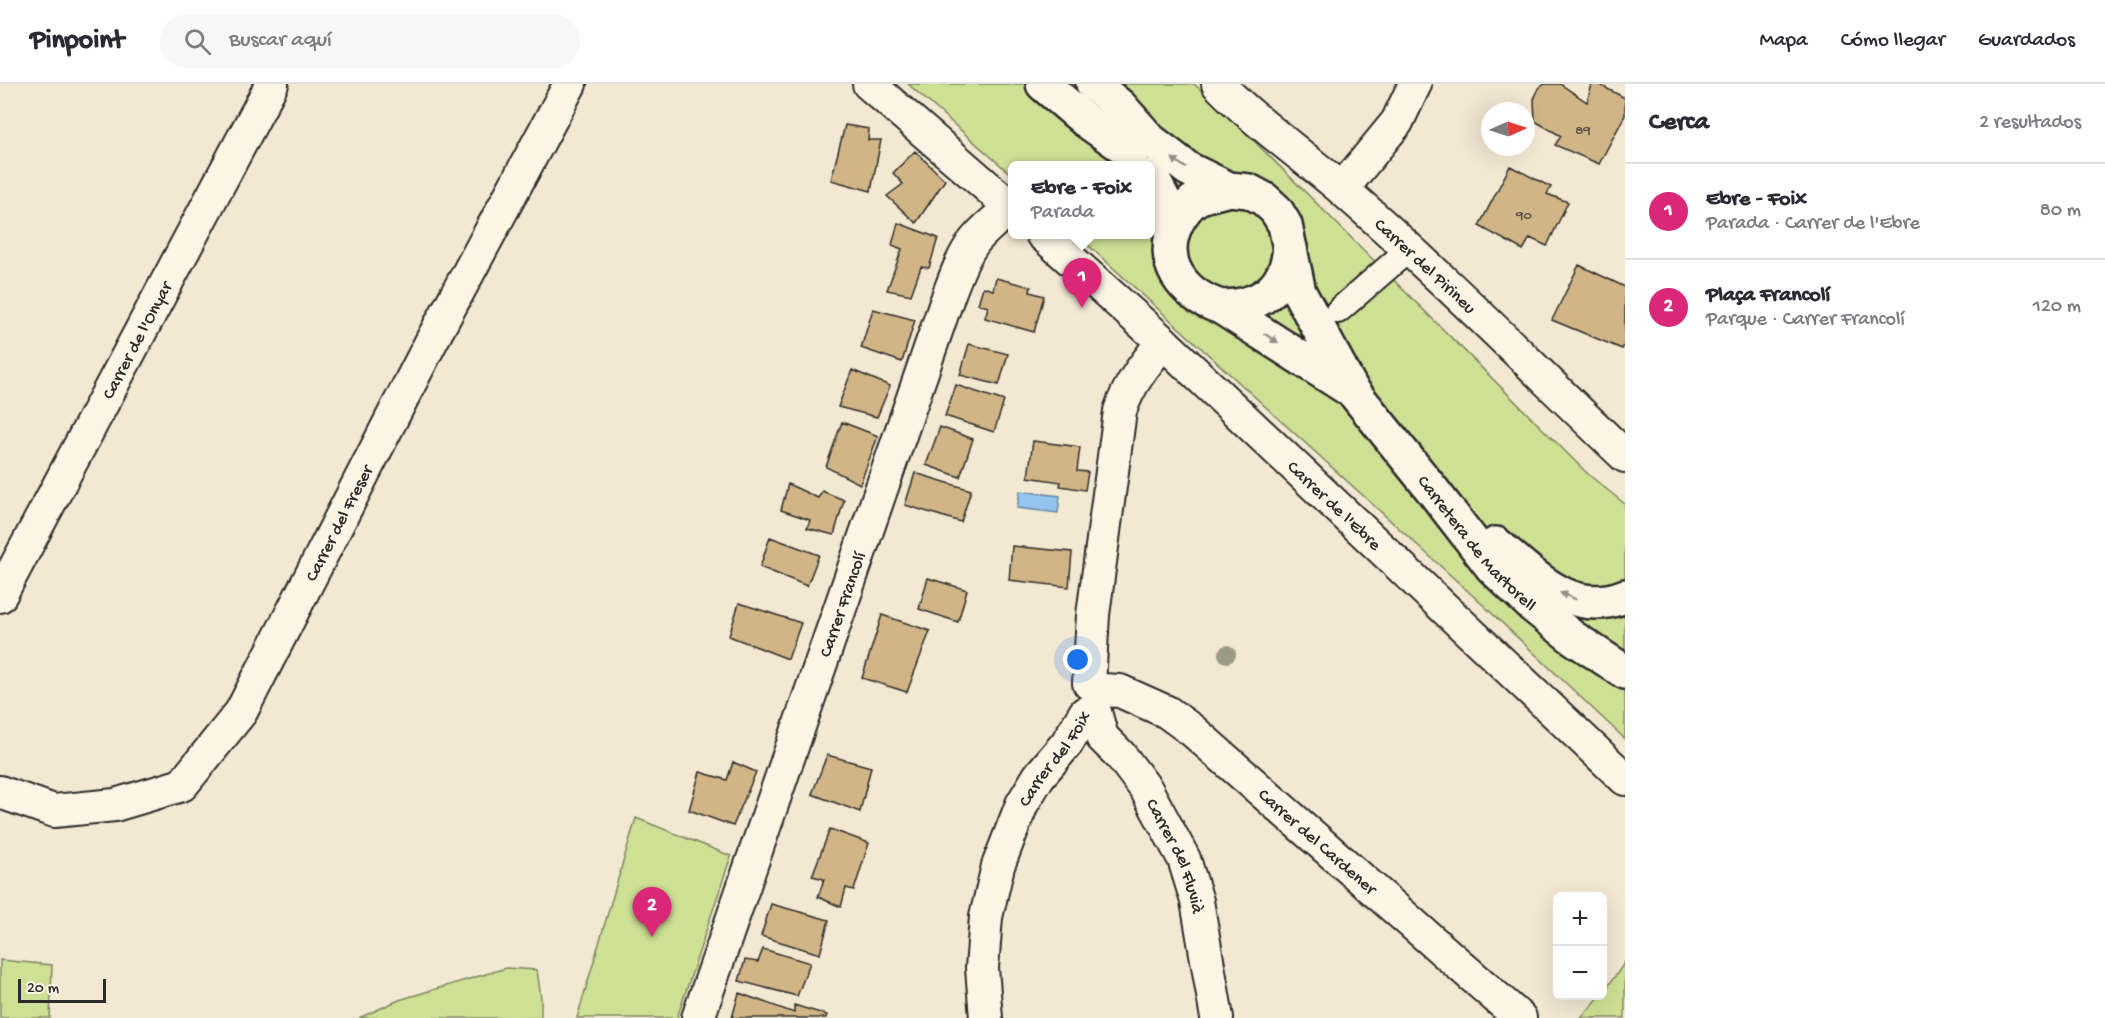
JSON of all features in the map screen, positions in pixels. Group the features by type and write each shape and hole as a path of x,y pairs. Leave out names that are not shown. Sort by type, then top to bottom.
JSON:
{"main road":[{"path":"1043,84 1137,161"},
{"path":"1087,84 1139,161"},
{"path":"1093,84 1120,106 1150,140 1169,156 1188,169 1229,189 1249,191 1264,199 1276,210 1285,225 1299,292 1352,390"},
{"path":"1155,185 1165,201 1173,230"},
{"path":"1229,189 1197,198 1182,212 1173,230 1170,247 1179,280 1190,293 1205,302 1221,307 1352,390"},
{"path":"1221,307 1240,307 1257,302 1272,291 1283,276 1289,260 1290,248"},
{"name":"Carretera de Martorell","path":"1352,390 1492,567 1513,588 1572,637 1625,672"},
{"path":"1434,492 1544,584 1568,597 1596,601 1625,596"}],"street":[{"name":"Carrer de l'Onyar","path":"0,596 272,84"},
{"name":"Carrer del Freser","path":"0,792 54,811 115,805 182,785 241,712 431,342 570,84"},
{"path":"869,84 1008,205"},
{"name":"Carrer del Pirineu","path":"1218,84 1244,110 1342,189 1625,456"},
{"path":"1342,189 1397,122 1415,84"},
{"name":"Carrer Francolí","path":"698,1018 962,259 976,237 1008,211"},
{"name":"Carrer de l'Ebre","path":"1048,239 1163,342 1625,779"},
{"path":"1338,311 1408,250"},
{"name":"Carrer del Foix","path":"987,1018 983,958 986,917 998,866 1022,804 1039,776 1068,743 1093,699 1093,615 1120,411 1126,393 1142,367 1163,342"},
{"name":"Carrer del Cardener","path":"1093,699 1120,691 1167,712 1193,731 1520,1018"},
{"name":"Carrer del Fluvià","path":"1093,699 1102,736 1121,756 1146,789 1184,859 1197,901 1217,1018"}],"green space":[{"path":"908,84 1194,84 1222,109 1589,475 1625,504 1625,739 1482,604 1081,239 1155,239 1155,161 1008,161 1008,172"},
{"path":"636,818 731,856 677,1018 577,1018"},
{"path":"0,960 52,965 50,1018 0,1018"},
{"path":"1625,962 1625,1018 1581,1018 1597,1000 1607,1000 1607,987"},
{"path":"506,968 537,970 541,1018 359,1018 399,1000"}],"water":[{"path":"1020,491 1060,496 1058,513 1017,508"}],"building":[{"path":"1545,84 1560,84 1587,102 1592,84 1598,84 1625,98 1625,115 1599,164 1555,145 1561,136 1535,121 1534,99 1539,88"},
{"path":"845,125 869,129 868,140 881,140 871,191 831,180"},
{"path":"915,151 945,180 916,223 887,196 903,184 893,173"},
{"path":"1510,166 1551,187 1547,194 1568,202 1547,246 1530,238 1523,250 1479,226"},
{"path":"898,223 938,238 929,268 921,267 911,295 887,290 902,249 892,245"},
{"path":"1579,265 1625,287 1625,344 1622,349 1552,320"},
{"path":"996,278 1031,287 1030,292 1044,296 1034,332 985,318 988,307 978,304 983,287 993,290"},
{"path":"873,309 915,320 902,362 861,348"},
{"path":"969,344 1008,354 999,385 960,375"},
{"path":"852,370 890,386 877,417 838,407"},
{"path":"956,385 1004,401 994,432 945,416"},
{"path":"842,422 878,436 860,484 826,467"},
{"path":"940,427 973,439 960,477 926,465"},
{"path":"1033,441 1080,447 1077,471 1088,472 1085,490 1060,486 1061,482 1028,477"},
{"path":"915,473 971,490 961,522 905,505"},
{"path":"788,484 818,498 822,491 844,500 834,535 807,528 810,520 781,510"},
{"path":"770,537 819,555 807,586 760,567"},
{"path":"1012,546 1072,552 1069,587 1009,580"},
{"path":"928,578 967,590 958,622 919,609"},
{"path":"739,603 801,623 788,659 729,636"},
{"path":"882,615 930,631 907,692 862,678"},
{"path":"827,755 871,767 860,812 812,794"},
{"path":"733,762 756,772 733,826 689,810 700,772 727,780"},
{"path":"830,829 869,843 854,890 846,888 841,907 818,897 824,879 812,876"},
{"path":"771,904 829,920 820,954 761,936"},
{"path":"763,949 810,963 797,996 739,981 745,960 758,962"},
{"path":"739,993 794,1013 794,1005 827,1015 826,1018 732,1018"}],"place":[{"name":"Ebre - Foix","path":"1082,308"},
{"name":"Plaça Francolí","path":"652,937"}]}
